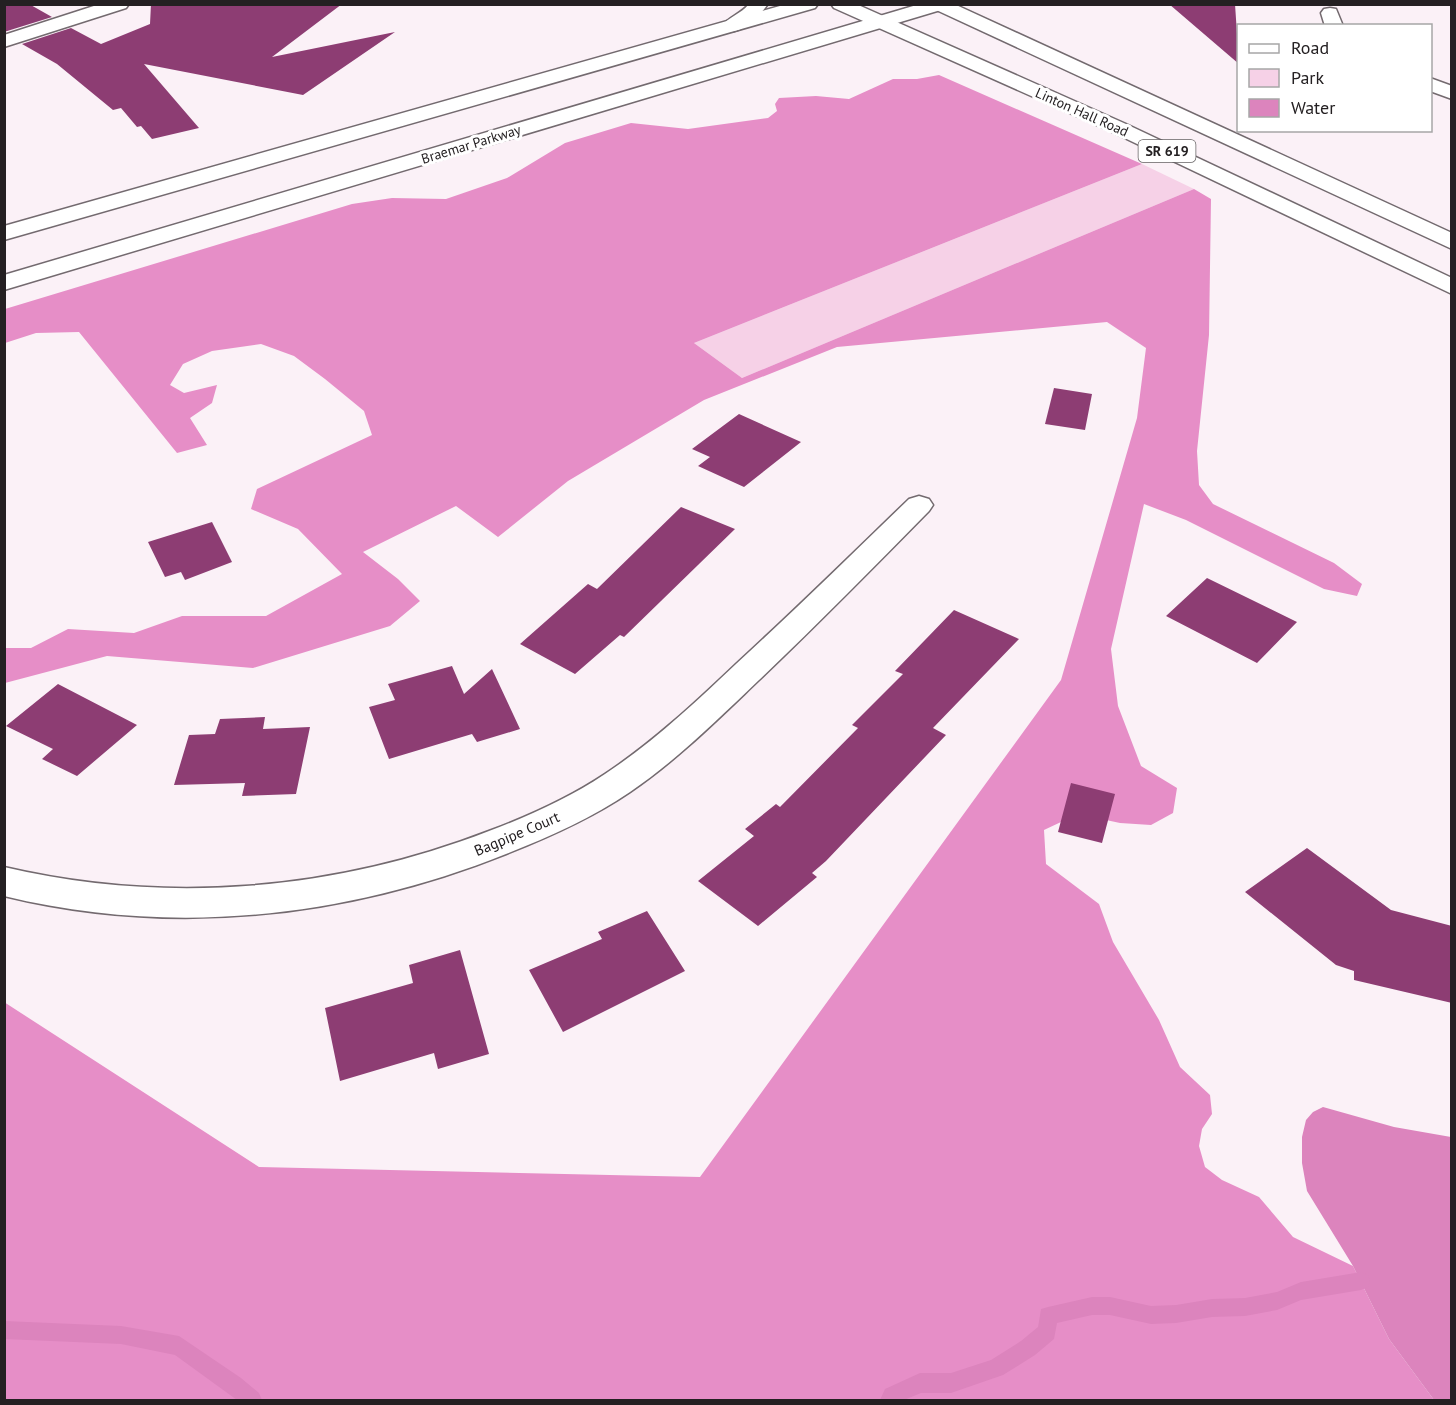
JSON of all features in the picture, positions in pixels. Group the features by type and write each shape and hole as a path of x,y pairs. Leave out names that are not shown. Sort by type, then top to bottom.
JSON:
{"street":[{"path":"4,41 120,4"},
{"path":"730,27 750,15 759,4"},
{"path":"4,233 809,4"},
{"name":"Linton Hall Road","path":"840,4 1119,128 1452,287"},
{"name":"Braemar Parkway","path":"4,283 938,5"},
{"name":"SR 619","path":"938,5 1452,242"},
{"path":"1432,84 1452,93"},
{"name":"Bagpipe Court","path":"4,881 66,895 132,902 218,903 328,891 393,878 475,853 565,814 630,774 698,718 795,629 919,505"}],"green space":[{"path":"1142,164 1194,189 742,378 694,343"}],"shaded area":[{"path":"939,75 1142,164 694,343 742,378 1194,189 1211,199 1209,335 1197,451 1199,485 1213,504 1334,563 1362,584 1357,596 1324,589 1186,520 1144,504 1111,649 1118,706 1141,766 1177,788 1173,813 1151,825 1120,823 1078,814 1044,830 1046,864 1099,904 1113,942 1159,1020 1180,1067 1210,1095 1212,1114 1202,1129 1199,1146 1205,1167 1222,1180 1259,1197 1293,1237 1353,1266 1389,1339 1434,1400 5,1400 4,1002 259,1167 700,1177 1061,680 1137,418 1146,348 1107,322 837,347 704,400 568,481 498,537 456,506 363,552 398,579 420,601 390,626 253,668 107,656 5,683 5,648 31,648 68,629 134,633 182,616 266,616 342,574 298,529 251,509 257,489 372,435 364,411 325,379 294,356 261,344 212,351 183,364 170,385 184,393 217,385 212,403 190,418 207,445 177,453 79,332 36,333 5,343 5,309 352,204 392,198 446,199 507,178 565,143 631,123 688,129 768,118 777,111 775,104 779,98 816,96 849,99 893,79 917,79"}],"water":[{"path":"1323,1107 1394,1127 1451,1137 1451,1400 1434,1400 1389,1339 1353,1266 1307,1191 1302,1163 1302,1137 1306,1120 1313,1112"}],"building":[{"path":"4,4 29,4 52,17 4,32"},
{"path":"151,4 342,4 272,57 395,32 303,95 144,64 199,128 152,139 141,126 137,127 121,108 113,110 57,64 22,44 71,28 101,44 150,24"},
{"path":"1169,4 1235,4 1237,62"},
{"path":"1054,388 1092,394 1085,430 1045,424"},
{"path":"739,414 801,442 744,487 698,466 710,457 692,449"},
{"path":"681,507 735,529 624,637 620,635 575,674 520,644 588,584 597,589"},
{"path":"212,522 232,562 185,580 181,572 165,577 148,542"},
{"path":"1207,578 1297,622 1257,663 1166,616"},
{"path":"954,610 1019,639 933,728 946,735 812,873 817,877 758,926 698,881 754,836 745,829 776,804 780,807 858,728 852,725 903,674 895,671"},
{"path":"452,666 464,694 492,669 520,729 477,742 472,734 389,759 369,707 395,700 388,684"},
{"path":"58,684 137,725 77,776 42,759 53,749 6,726"},
{"path":"265,717 263,729 310,727 296,794 242,796 245,783 174,785 189,735 215,734 220,719"},
{"path":"1071,783 1115,794 1102,843 1058,832"},
{"path":"1307,848 1391,910 1452,926 1452,1003 1354,980 1354,971 1336,965 1245,892"},
{"path":"647,911 685,971 563,1032 529,970 602,939 598,932"},
{"path":"460,950 489,1054 438,1069 434,1053 340,1081 325,1008 413,983 409,965"}],"waterway":[{"path":"890,1400 892,1396 920,1383 951,1383 996,1368 1028,1348 1047,1332 1048,1316 1092,1306 1110,1306 1151,1315 1176,1314 1212,1308 1245,1307 1277,1301 1301,1291 1361,1281"},
{"path":"4,1330 121,1335 179,1346 252,1400"}]}
